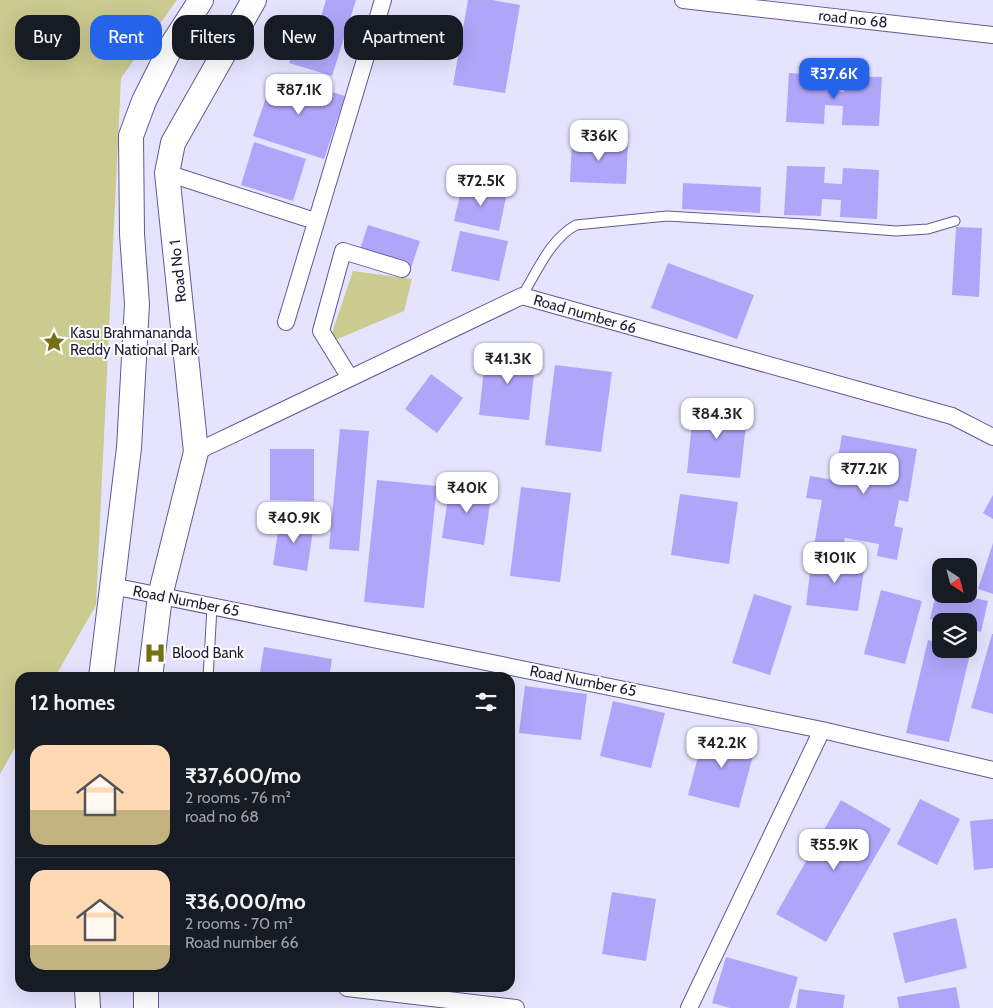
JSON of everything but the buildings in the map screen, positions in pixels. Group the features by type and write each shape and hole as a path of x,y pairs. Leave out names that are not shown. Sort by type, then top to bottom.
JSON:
{"main road":[{"path":"102,672 129,448 137,304 132,234 131,136 144,101 172,45 201,0"},
{"name":"Road No 1","path":"151,672 160,596 196,452 168,173 173,144 254,0"},
{"path":"87,992 88,1008"},
{"path":"146,992 146,1008"}],"street":[{"path":"286,322 383,0"},
{"name":"road no 68","path":"683,0 993,34"},
{"path":"168,173 315,222"},
{"path":"350,378 321,331 343,251 402,269"},
{"name":"Road number 66","path":"196,452 522,296 952,416 993,437"},
{"name":"Road Number 65","path":"112,586 822,730 993,770"},
{"path":"689,1008 822,730"},
{"path":"381,992 516,1008"}],"lane":[{"path":"522,296 555,242 565,231 576,225 666,216 896,231 928,229 955,221"},
{"path":"208,672 212,606"}],"shaded area":[{"name":"Kasu Brahmananda Reddy National Park","path":"0,0 177,0 162,21 162,15 90,15 90,60 134,60 121,78 96,605 58,672 15,672 15,748 0,774"},
{"path":"353,271 412,279 404,311 335,340 332,333"}],"place":[{"name":"Kasu Brahmananda Reddy National Park","path":"54,342"},
{"name":"Blood Bank","path":"155,653"}]}
